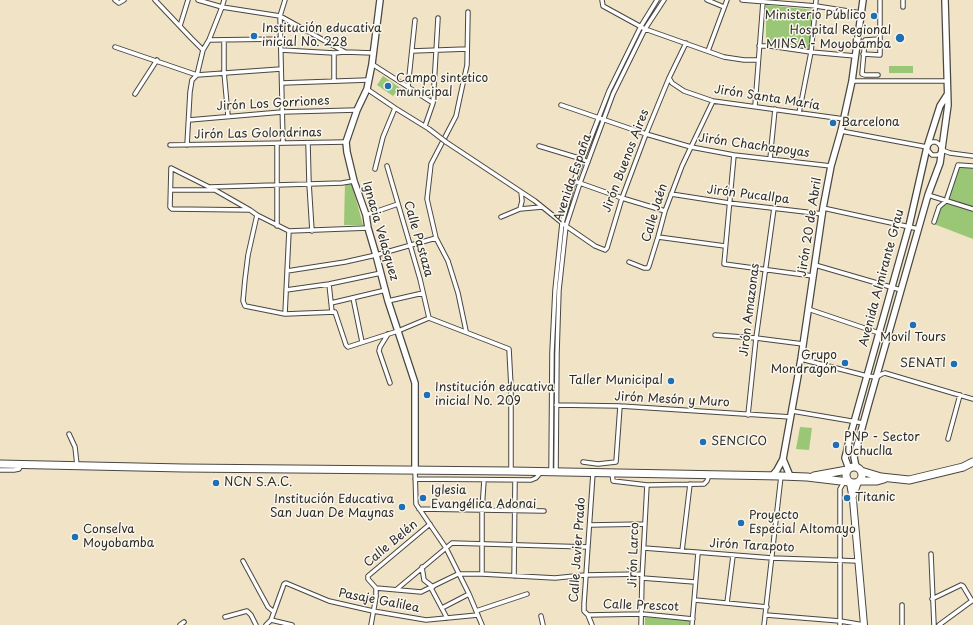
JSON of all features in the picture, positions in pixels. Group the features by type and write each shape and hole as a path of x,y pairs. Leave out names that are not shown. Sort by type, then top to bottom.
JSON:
{"highway":[{"path":"807,477 853,469 888,478 909,480 963,467 973,462"},
{"path":"0,464 790,476 848,482 877,481 888,478"},
{"path":"853,469 862,478 859,482"},
{"path":"848,482 845,475 853,469"}],"main road":[{"name":"Ignacia Velasquez","path":"380,0 372,64 367,89 357,110 346,142 354,181 366,215 368,228 388,301 416,383 415,470"},
{"name":"Jirón 20 de Abril","path":"783,459 801,359 823,211 831,166 844,119 852,81 863,0"},
{"name":"Avenida Almirante Grau","path":"853,469 854,457 876,377 928,195 940,163 948,105 945,0"},
{"name":"Avenida Almirante Grau","path":"853,469 846,463 845,458 909,226 927,147 940,106 947,94"},
{"path":"772,476 783,459"},
{"path":"783,459 790,476"},
{"path":"848,482 853,500 864,625"},
{"path":"853,500 859,482"}],"street":[{"path":"115,0 119,3 124,0"},
{"path":"155,0 203,50"},
{"path":"180,26 188,0"},
{"path":"198,0 222,7 280,16 345,52"},
{"path":"187,145 192,80 197,75 203,50 209,40 224,0"},
{"path":"283,143 281,69 282,39 280,16 285,0"},
{"name":"Avenida España","path":"553,472 551,405 552,352 555,290 562,222 574,181 609,91 641,26 657,0"},
{"name":"Avenida España","path":"553,472 557,405 560,290 566,226 580,183 613,94 646,29 664,0"},
{"path":"707,0 724,7"},
{"path":"708,51 727,0"},
{"path":"742,0 816,6 861,13"},
{"path":"799,112 812,52 816,0"},
{"path":"863,54 880,55 880,0"},
{"path":"903,0 903,7"},
{"path":"602,1 603,6 646,29 724,57 744,60 758,60"},
{"path":"755,106 763,2"},
{"path":"466,331 458,293 448,261 436,238 427,199 430,170 435,154 448,134 456,116 467,64 468,12"},
{"path":"425,126 433,103 438,18"},
{"path":"408,87 415,20"},
{"path":"209,40 282,39"},
{"path":"878,75 865,76 862,74 863,54 865,40 880,39"},
{"path":"224,40 224,72 228,116"},
{"name":"Jirón Buenos Aires","path":"566,226 603,251 606,248 622,198 646,134 669,78 686,43"},
{"path":"759,46 855,56"},
{"path":"115,47 157,60 197,75 281,69"},
{"path":"412,51 467,49"},
{"path":"281,50 334,53 373,53"},
{"path":"334,53 334,81"},
{"path":"135,94 157,60"},
{"path":"372,64 433,103"},
{"name":"Jirón Santa María","path":"669,78 672,83 684,91 713,101 844,119"},
{"path":"282,83 368,80"},
{"path":"852,81 948,81"},
{"path":"367,89 425,126 446,142 544,207 566,226"},
{"name":"Calle Jaén","path":"629,262 644,268 648,268 671,194 682,166 692,148 713,101"},
{"name":"Jirón Chachapoyas","path":"561,104 646,134 692,148 734,155 831,166"},
{"path":"376,169 383,137 395,108"},
{"path":"770,159 775,109"},
{"name":"Jirón Los Gorriones","path":"189,120 282,112 357,110"},
{"path":"841,131 927,147"},
{"name":"Jirón Las Golondrinas","path":"170,145 346,142"},
{"path":"927,147 929,144 934,142 940,144 942,150"},
{"path":"308,143 312,231"},
{"path":"277,144 277,226"},
{"path":"539,146 588,162"},
{"path":"927,147 930,154 935,156 942,150"},
{"path":"942,150 950,153 973,156"},
{"path":"734,155 724,264 813,276"},
{"path":"934,222 939,207 946,201 958,165 973,166"},
{"name":"Calle Pastaza","path":"387,166 429,318"},
{"path":"250,210 172,209 170,207 172,190 171,168 215,190 250,210 257,215 289,231 368,228"},
{"path":"209,187 342,183 354,181"},
{"path":"574,181 665,211"},
{"path":"172,190 215,190"},
{"path":"520,209 522,201 521,192"},
{"name":"Jirón Pucallpa","path":"671,194 729,203 823,211 919,229"},
{"path":"928,195 973,209"},
{"path":"366,215 398,204"},
{"path":"501,217 520,209 544,207"},
{"name":"Jirón Amazonas","path":"748,415 756,338 774,208"},
{"path":"257,215 248,255 243,301 245,306 296,315 336,313 347,346 398,331 429,318 510,349 511,471"},
{"path":"285,314 289,231"},
{"path":"658,237 725,246"},
{"path":"287,271 345,262 436,238"},
{"path":"815,265 901,290"},
{"path":"286,290 329,284 381,273"},
{"path":"329,284 332,312"},
{"path":"331,303 386,290"},
{"path":"388,301 423,293"},
{"path":"353,298 362,342"},
{"path":"808,309 888,336"},
{"path":"388,334 379,349 390,383"},
{"path":"715,335 803,344"},
{"path":"801,359 867,376 876,377 885,373 973,399"},
{"path":"948,439 960,395"},
{"name":"Jirón Mesón y Muro","path":"551,405 620,406 791,417"},
{"path":"583,462 598,464 615,463 617,460 620,406"},
{"path":"792,411 855,420 863,423"},
{"path":"69,434 75,447 77,465"},
{"path":"0,470 16,470 19,469 22,464"},
{"name":"Calle Javier Prado","path":"592,625 588,615 584,611 585,575 598,464"},
{"path":"415,470 416,504 446,548 469,594 482,625"},
{"path":"415,479 534,480 541,472"},
{"path":"612,473 613,481 647,485 704,484 709,475"},
{"path":"764,625 781,476"},
{"path":"482,574 482,510 484,480"},
{"path":"514,576 515,481"},
{"path":"840,623 840,490 848,482"},
{"path":"682,551 690,484"},
{"name":"Jirón Larco","path":"641,625 647,485"},
{"path":"419,509 544,512"},
{"name":"Calle Belén","path":"376,588 368,580 370,574 430,524"},
{"path":"590,525 645,524"},
{"path":"397,589 452,543 588,547"},
{"name":"Jirón Tarapoto","path":"644,548 733,556 858,561"},
{"path":"692,625 698,553"},
{"path":"931,554 934,625"},
{"path":"727,603 733,556"},
{"path":"243,561 268,607 274,612 271,620 266,625"},
{"path":"422,567 424,580 432,588 447,618"},
{"path":"371,625 376,597 376,588 421,592 432,588 458,574 554,578 585,575 642,576 695,582"},
{"name":"Pasaje Galilea","path":"274,612 284,584 288,583 329,601 373,611 426,620 477,613 527,594"},
{"path":"932,599 960,585 963,586 972,600 939,625"},
{"path":"442,608 469,594"},
{"path":"695,600 767,607"},
{"path":"902,605 902,625"},
{"path":"225,617 247,611 251,614 256,625"},
{"name":"Calle Prescot","path":"588,615 642,614 693,619"},
{"path":"766,615 864,625"},
{"path":"542,616 543,625"},
{"path":"271,620 292,625"},
{"path":"180,625 184,622"}],"green space":[{"path":"766,5 815,10 811,49 766,43"},
{"path":"889,66 913,66 913,73 889,73"},
{"name":"Campo sintetico municipal","path":"383,76 400,88 393,96 377,85"},
{"path":"956,165 973,166 973,239 934,224"},
{"path":"351,181 363,225 344,225 345,182"},
{"path":"800,427 812,428 809,450 796,449"},
{"path":"645,617 689,621 689,625 645,625"}],"place":[{"name":"Ministerio Público","path":"874,16"},
{"name":"Institución educativa inicial No. 228","path":"254,36"},
{"name":"Hospital Regional MINSA - Moyobamba","path":"900,38"},
{"name":"Campo sintetico municipal","path":"388,86"},
{"name":"Barcelona","path":"833,123"},
{"name":"Movil Tours","path":"913,325"},
{"name":"Grupo Mondragón","path":"845,363"},
{"name":"SENATI","path":"954,364"},
{"name":"Taller Municipal","path":"671,381"},
{"name":"Institución educativa inicial No. 209","path":"427,395"},
{"name":"SENCICO","path":"703,442"},
{"name":"PNP - Sector Uchuclla","path":"836,445"},
{"name":"NCN S.A.C.","path":"216,483"},
{"name":"Iglesia Evangélica Adonai","path":"423,498"},
{"name":"Titanic","path":"847,498"},
{"name":"Institución Educativa San Juan De Maynas","path":"402,507"},
{"name":"Proyecto Especial Altomayo","path":"741,523"},
{"name":"Conselva Moyobamba","path":"75,537"}]}
